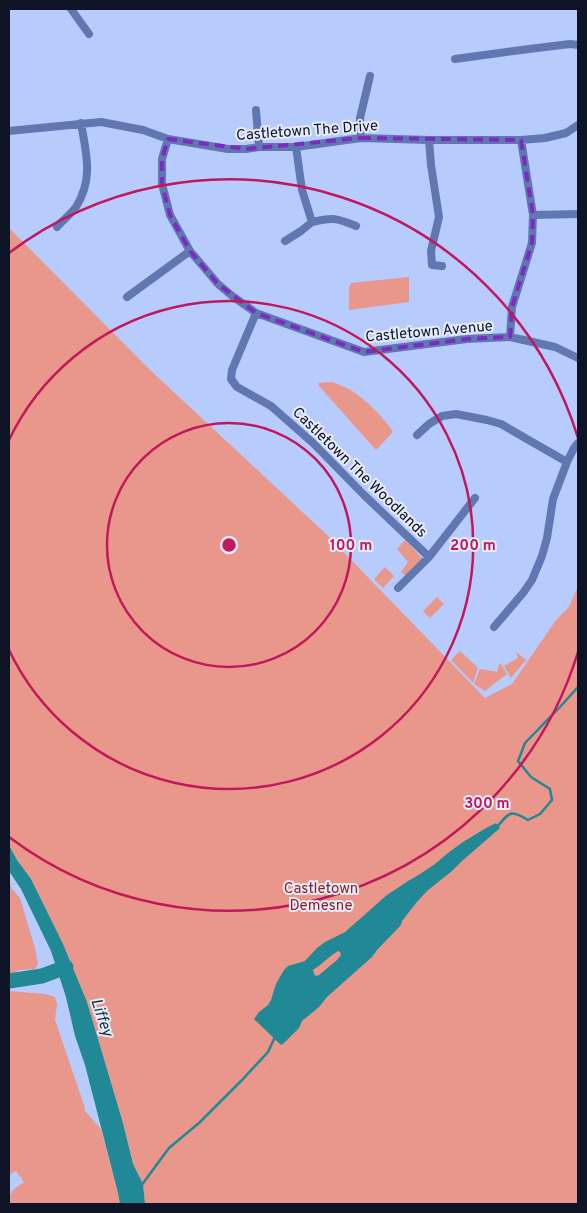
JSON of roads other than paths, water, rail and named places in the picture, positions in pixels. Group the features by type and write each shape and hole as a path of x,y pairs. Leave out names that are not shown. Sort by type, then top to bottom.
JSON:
{"street":[{"path":"71,9 89,34"},
{"path":"455,59 570,44 578,45"},
{"path":"361,138 360,118 370,76"},
{"path":"256,110 259,147"},
{"name":"Castletown The Drive","path":"9,131 101,122 143,130 168,139 228,149 246,149 296,147 361,138 521,140 544,138 566,133 578,125"},
{"path":"57,227 75,208 85,186 88,160 82,123"},
{"name":"Castletown Avenue","path":"168,139 162,159 162,184 170,215 190,251 218,284 256,313 364,352 467,339 510,337 555,347 578,358"},
{"path":"429,140 439,217 431,251 432,265 442,266"},
{"path":"510,337 512,307 532,243 533,216 521,140"},
{"path":"296,147 302,190 312,222"},
{"path":"533,216 578,214"},
{"path":"285,241 312,222 331,218 340,219 356,226"},
{"path":"127,297 190,251"},
{"name":"Castletown The Woodlands","path":"256,313 232,370 231,378 233,383 244,392 271,406 313,443 364,496 429,557"},
{"path":"417,435 442,416 456,414 501,424 567,462"},
{"path":"494,627 532,580 547,538 553,499 567,462 578,444"},
{"name":"Castletown The Woodlands","path":"398,588 429,557 475,498"}],"waterway":[{"path":"497,827 508,815 514,813 528,820 540,814 552,800 550,789 531,777 518,761 525,743 578,687"},
{"path":"9,981 42,976 66,967"},
{"path":"141,1186 169,1148 199,1123 268,1052 275,1037"}],"park label":[{"name":"Castletown Demesne","path":"321,896"}],"water label":[{"name":"Liffey","path":"103,1017"}]}
